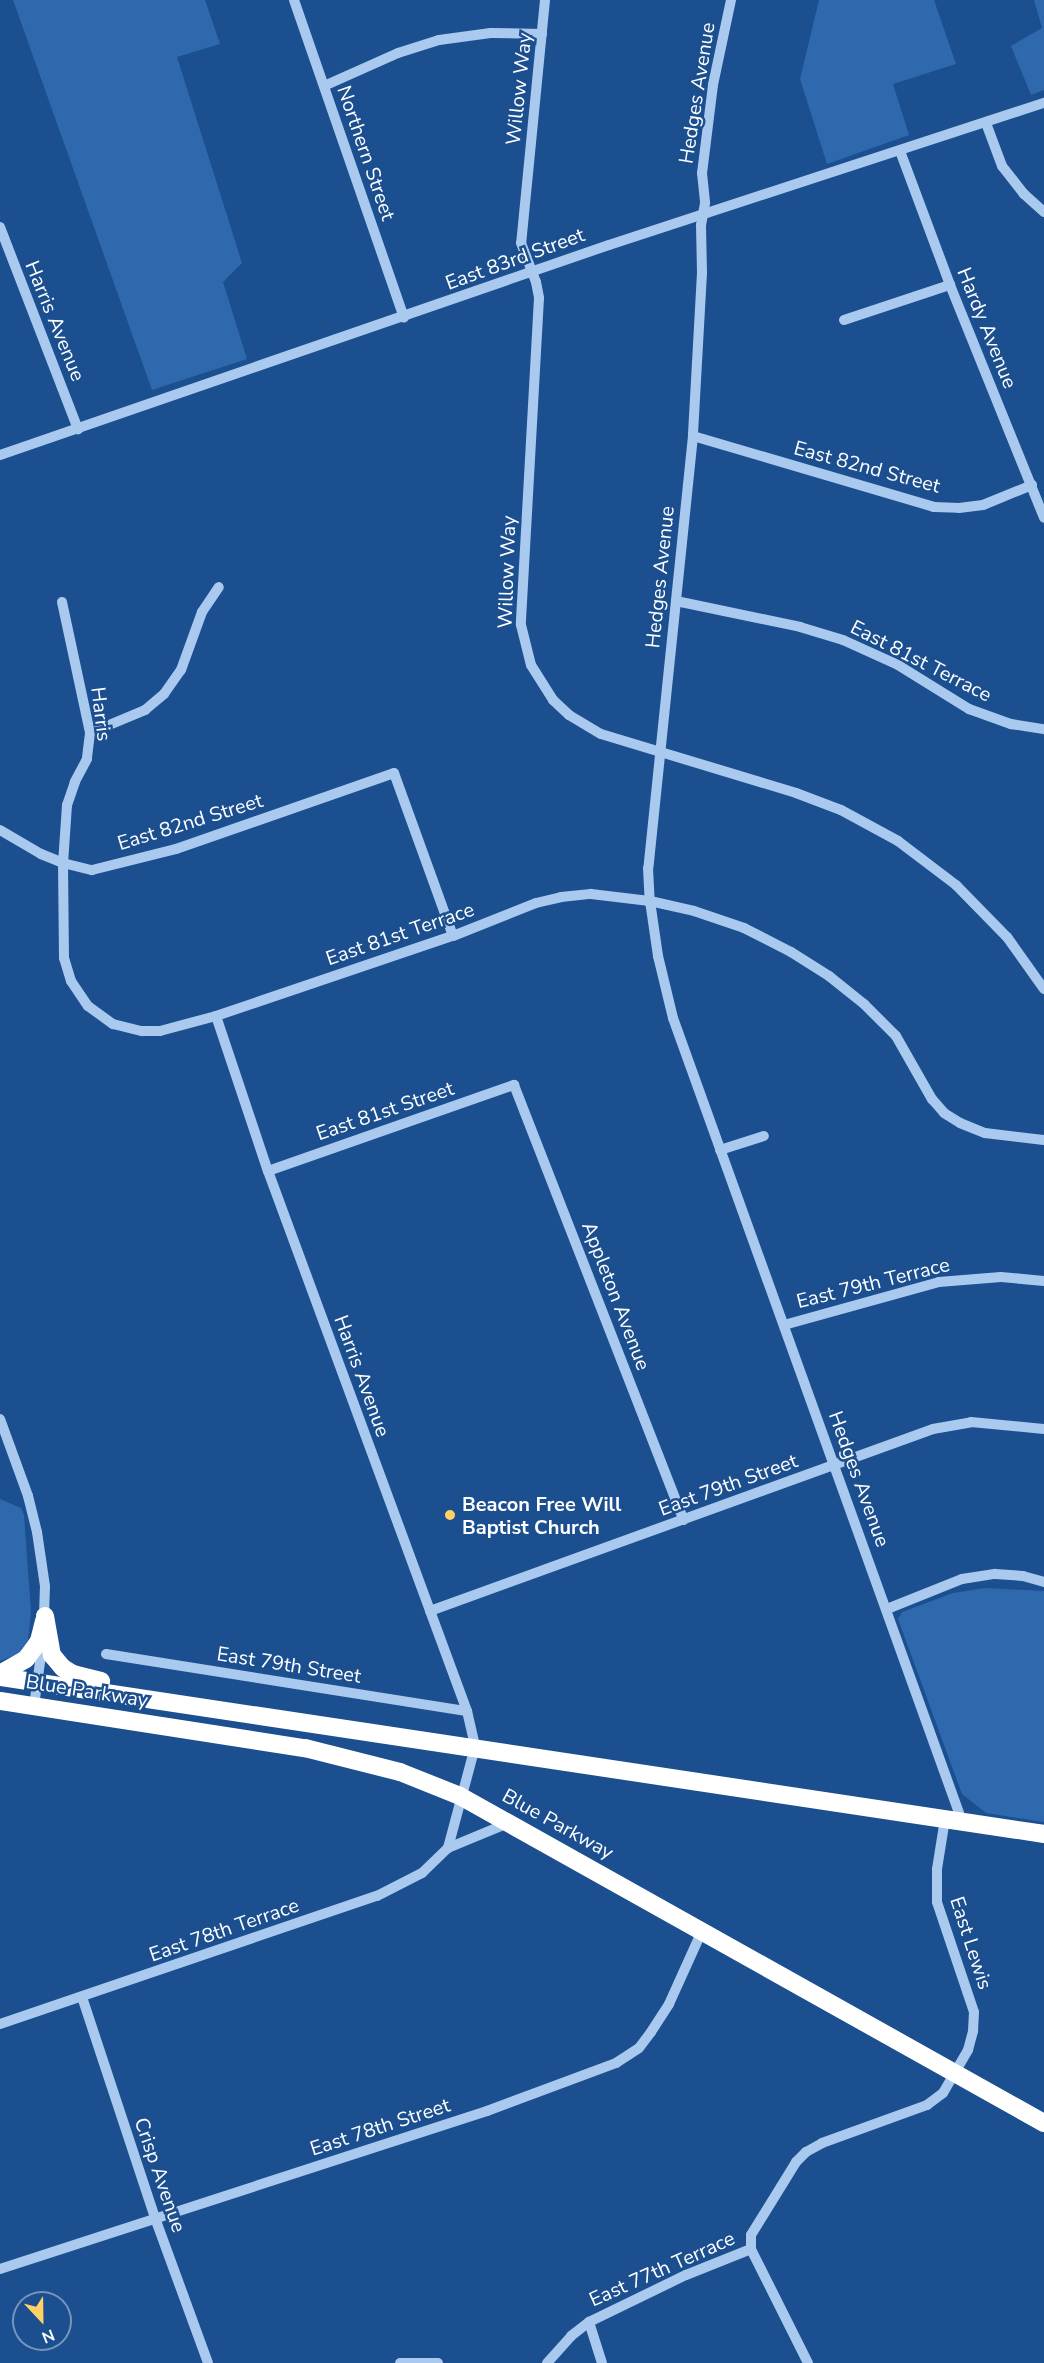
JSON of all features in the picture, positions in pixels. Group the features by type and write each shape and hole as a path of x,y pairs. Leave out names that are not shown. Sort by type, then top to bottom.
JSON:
{"highway":[{"path":"0,1675 19,1666 26,1659 39,1641 45,1616"},
{"path":"45,1616 52,1655 63,1668 73,1674 123,1685 162,1700"},
{"name":"Blue Parkway","path":"0,1675 1044,1834"},
{"name":"Blue Parkway","path":"0,1701 305,1748 399,1772 460,1796 1044,2123"}],"street":[{"name":"Northern Street","path":"294,0 404,317"},
{"name":"Willow Way","path":"545,0 521,243 538,298 520,625 524,643 539,681 569,715 601,734 796,793 841,810 898,841 956,885 1007,937 1044,989"},
{"name":"Hedges Avenue","path":"730,0 713,85 702,173 705,203 693,436 648,867 650,901 658,956 673,1018 887,1609 953,1820"},
{"path":"324,86 398,53 439,40 491,33 542,34"},
{"name":"East 83rd Street","path":"0,455 704,214 1044,103"},
{"path":"986,123 1002,166 1024,194 1044,212"},
{"name":"Hardy Avenue","path":"900,151 950,285 1044,518"},
{"name":"Harris Avenue","path":"0,227 4,255 78,429"},
{"path":"844,321 950,285"},
{"name":"East 82nd Street","path":"693,436 934,507 959,508 983,504 1032,486"},
{"path":"90,733 145,710 164,694 181,670 202,612 219,587"},
{"name":"East 81st Terrace","path":"676,601 800,627 843,640 898,665 969,709 1011,724 1044,729"},
{"name":"Harris","path":"62,602 90,733 87,759 75,782 67,805 63,863 64,958 71,981 88,1006 113,1024 142,1031 164,1030"},
{"name":"East 82nd Street","path":"0,830 20,843 63,863 92,870 176,849 394,773 453,936"},
{"name":"East 81st Terrace","path":"164,1030 216,1016 453,936 536,903 561,897 591,894 650,901 694,910 744,928 791,952 829,976 864,1004 897,1036 932,1099 960,1123 984,1133 1044,1140"},
{"name":"Harris Avenue","path":"216,1016 268,1170 467,1711 474,1747"},
{"name":"East 81st Street","path":"268,1170 516,1082"},
{"name":"Appleton Avenue","path":"516,1082 684,1520"},
{"path":"720,1150 764,1136"},
{"name":"East 79th Terrace","path":"784,1325 939,1282 1001,1277 1044,1281"},
{"path":"0,1419 28,1496 37,1532 45,1586 45,1616 34,1706"},
{"name":"East 79th Street","path":"430,1611 933,1429 971,1422 1044,1429"},
{"path":"887,1609 962,1579 995,1574 1023,1576 1044,1582"},
{"name":"East 79th Street","path":"106,1654 467,1711"},
{"path":"448,1848 474,1747"},
{"name":"East Lewis","path":"953,1820 937,1869 937,1902 974,2012 974,2031 968,2050 956,2074"},
{"name":"East 78th Terrace","path":"0,2024 377,1896 422,1873 448,1848 508,1823"},
{"name":"East 78th Street","path":"0,2269 488,2111 616,2062 639,2048 651,2032 669,2004 702,1931"},
{"name":"Crisp Avenue","path":"82,1997 155,2218 208,2363"},
{"name":"East 77th Terrace","path":"546,2363 571,2336 589,2322 686,2275 751,2249 754,2227 796,2162 806,2152 822,2143 927,2105 944,2093 956,2074"},
{"path":"751,2249 807,2363"},
{"path":"589,2322 602,2363"},
{"path":"400,2363 438,2363"}],"shaded area":[{"path":"13,0 205,0 220,44 177,57 242,263 223,282 247,359 152,390"},
{"path":"819,0 934,0 956,64 893,84 909,135 827,164 800,79"},
{"path":"1034,0 1044,0 1044,90 1031,95 1011,46 1042,28"},
{"path":"0,1499 21,1508 24,1515 31,1612 28,1640 20,1653 0,1661"},
{"path":"985,1588 1044,1591 1044,1822 986,1813 962,1794 898,1619 902,1612 953,1593"}],"place":[{"name":"Beacon Free Will Baptist Church","path":"450,1515"}]}
